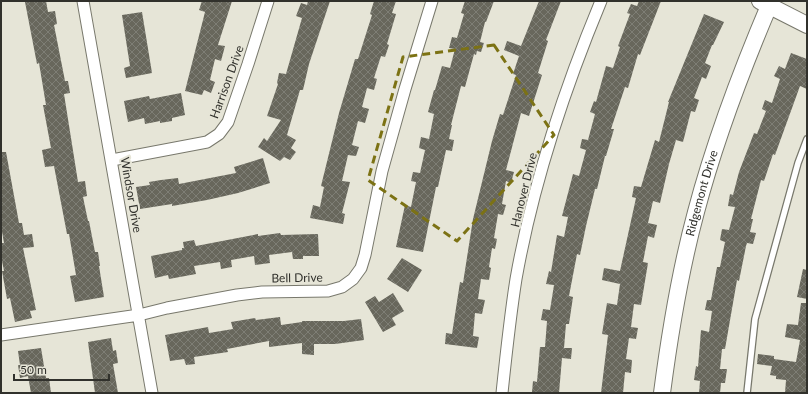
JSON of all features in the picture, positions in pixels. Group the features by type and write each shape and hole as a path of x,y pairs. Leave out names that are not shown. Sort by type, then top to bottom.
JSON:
{"street":[{"name":"Windsor Drive","path":"83,1 152,393"},
{"name":"Harrison Drive","path":"112,160 207,142 219,134 228,122 268,1"},
{"name":"Bell Drive","path":"1,335 139,315 167,308 262,292 328,290 342,287 353,279 361,268 365,255 382,171 432,1"},
{"name":"Hanover Drive","path":"502,393 516,277 532,207 547,151 569,82 601,1"},
{"path":"767,3 807,25"},
{"name":"Ridgemont Drive","path":"662,393 670,333 697,206 707,171 767,3"}],"lane":[{"path":"747,393 755,319 798,163 807,139"}],"highlighted area":[{"path":"494,45 554,135 457,241 368,180 403,57"}],"building":[{"path":"46,1 48,12 55,11 57,24 54,25 65,81 68,81 70,93 64,94 78,182 85,181 87,196 83,197 95,252 98,252 104,297 75,302 70,276 76,275 69,234 67,234 54,166 45,167 42,150 51,148 43,105 46,105 39,63 37,64 25,2"},
{"path":"202,1 232,1 218,45 225,46 221,61 215,59 210,80 215,82 211,93 204,90 202,95 185,91 205,12 199,10"},
{"path":"308,1 330,1 309,64 303,90 300,90 287,135 296,140 291,148 296,152 290,160 284,157 280,161 258,147 264,138 267,141 281,120 267,116 278,84 279,73 286,74 302,18 296,16 301,3 307,5"},
{"path":"374,1 396,1 392,13 396,14 387,44 389,45 385,57 381,56 374,78 377,79 374,90 367,88 362,107 369,109 365,123 358,121 352,145 359,147 356,156 348,155 342,181 350,182 342,213 345,214 343,224 310,218 313,205 320,207 324,187 321,186 339,113 355,59 358,59 372,15 370,14"},
{"path":"465,1 494,1 485,22 480,42 484,43 481,52 477,51 476,55 474,54 465,87 461,86 449,139 454,140 452,151 446,150 438,187 436,187 423,252 396,247 405,205 411,207 416,182 411,181 413,172 420,173 425,150 419,148 421,137 429,139 434,114 428,112 434,90 442,66 450,68 455,49 449,48 452,37 457,38 464,14 461,13"},
{"path":"539,1 561,1 546,40 548,41 538,73 542,75 529,116 521,113 506,170 514,172 511,183 506,181 502,204 506,205 503,215 498,214 494,238 497,239 495,249 492,248 489,267 491,268 489,280 481,279 478,299 485,300 482,314 475,313 473,336 479,337 477,348 445,344 446,333 452,334 460,282 463,283 473,219 492,141 500,114 503,115 516,75 513,74 519,56 504,50 507,41 521,46"},
{"path":"639,1 661,1 640,55 638,54 628,88 625,87 611,129 614,129 605,156 597,189 595,189 580,255 577,254 569,296 573,297 569,324 566,324 564,348 572,348 571,359 562,358 559,393 532,392 533,381 537,382 540,347 545,347 547,321 541,320 543,309 550,310 554,285 546,284 549,271 551,272 557,235 564,237 568,217 562,216 573,174 579,176 586,150 580,148 582,139 588,140 595,114 590,112 594,101 596,102 606,66 613,68 620,47 618,46 630,14 627,13 631,4 637,6"},
{"path":"142,12 152,73 126,78 124,68 130,66 122,15"},
{"path":"704,14 724,22 712,45 705,63 711,66 706,79 702,77 694,98 699,100 695,112 691,111 683,142 676,140 660,203 653,201 648,223 657,225 654,238 648,236 643,262 648,263 641,305 634,304 631,327 638,328 636,339 629,338 626,359 632,360 631,373 625,372 623,393 601,393 608,335 602,334 607,303 617,305 620,284 602,280 604,268 620,271 636,198 632,197 634,186 641,187 655,140 659,142 668,102"},
{"path":"791,53 807,59 807,89 800,86 775,155 773,154 764,181 761,180 751,219 753,219 750,232 756,233 753,244 747,243 746,246 739,281 737,280 725,349 722,349 720,369 727,369 725,383 721,383 720,393 699,393 700,381 694,380 696,366 698,367 701,330 709,332 712,311 705,310 707,300 711,300 717,267 720,267 725,242 720,240 722,229 729,230 735,207 728,206 730,194 733,195 739,172 754,133 757,134 766,111 762,109 765,100 772,103 780,79 774,76 779,66 785,69"},
{"path":"181,93 185,115 172,118 172,121 160,123 160,121 145,124 144,118 128,122 124,101 149,96 150,99"},
{"path":"1,152 6,152 19,223 22,223 24,235 32,234 34,247 23,248 36,310 30,311 32,318 15,322 10,298 7,299 2,271 4,271 1,256 1,243 4,243 1,226"},
{"path":"263,158 270,183 238,193 207,200 172,206 172,204 140,209 136,187 150,185 149,182 161,180 178,178 179,184 236,173 234,167"},
{"path":"280,233 281,235 318,234 319,256 303,256 303,259 293,259 292,252 269,255 270,263 255,265 254,256 231,260 232,267 221,269 220,262 194,266 196,274 169,279 168,275 155,278 151,256 182,250 182,248 184,248 183,242 194,240 196,246 258,234 258,236"},
{"path":"402,258 422,270 408,292 387,279"},
{"path":"803,269 807,270 807,299 797,297"},
{"path":"393,293 404,311 392,318 396,325 383,332 365,302 375,296 379,302"},
{"path":"801,303 807,303 807,393 785,393 786,380 776,379 776,376 770,375 772,366 757,364 758,354 774,356 774,359 796,362 800,340 785,337 787,324 798,325"},
{"path":"280,317 281,325 302,321 344,321 361,319 364,340 335,344 314,344 314,355 302,354 302,343 269,347 269,341 227,349 228,352 194,357 195,364 186,365 184,359 170,361 165,335 208,327 209,333 233,329 231,322 255,318 256,320"},
{"path":"111,338 113,351 116,350 118,363 113,364 118,393 95,393 88,342"},
{"path":"41,348 46,378 49,378 51,393 31,393 28,376 20,378 18,351"}]}
